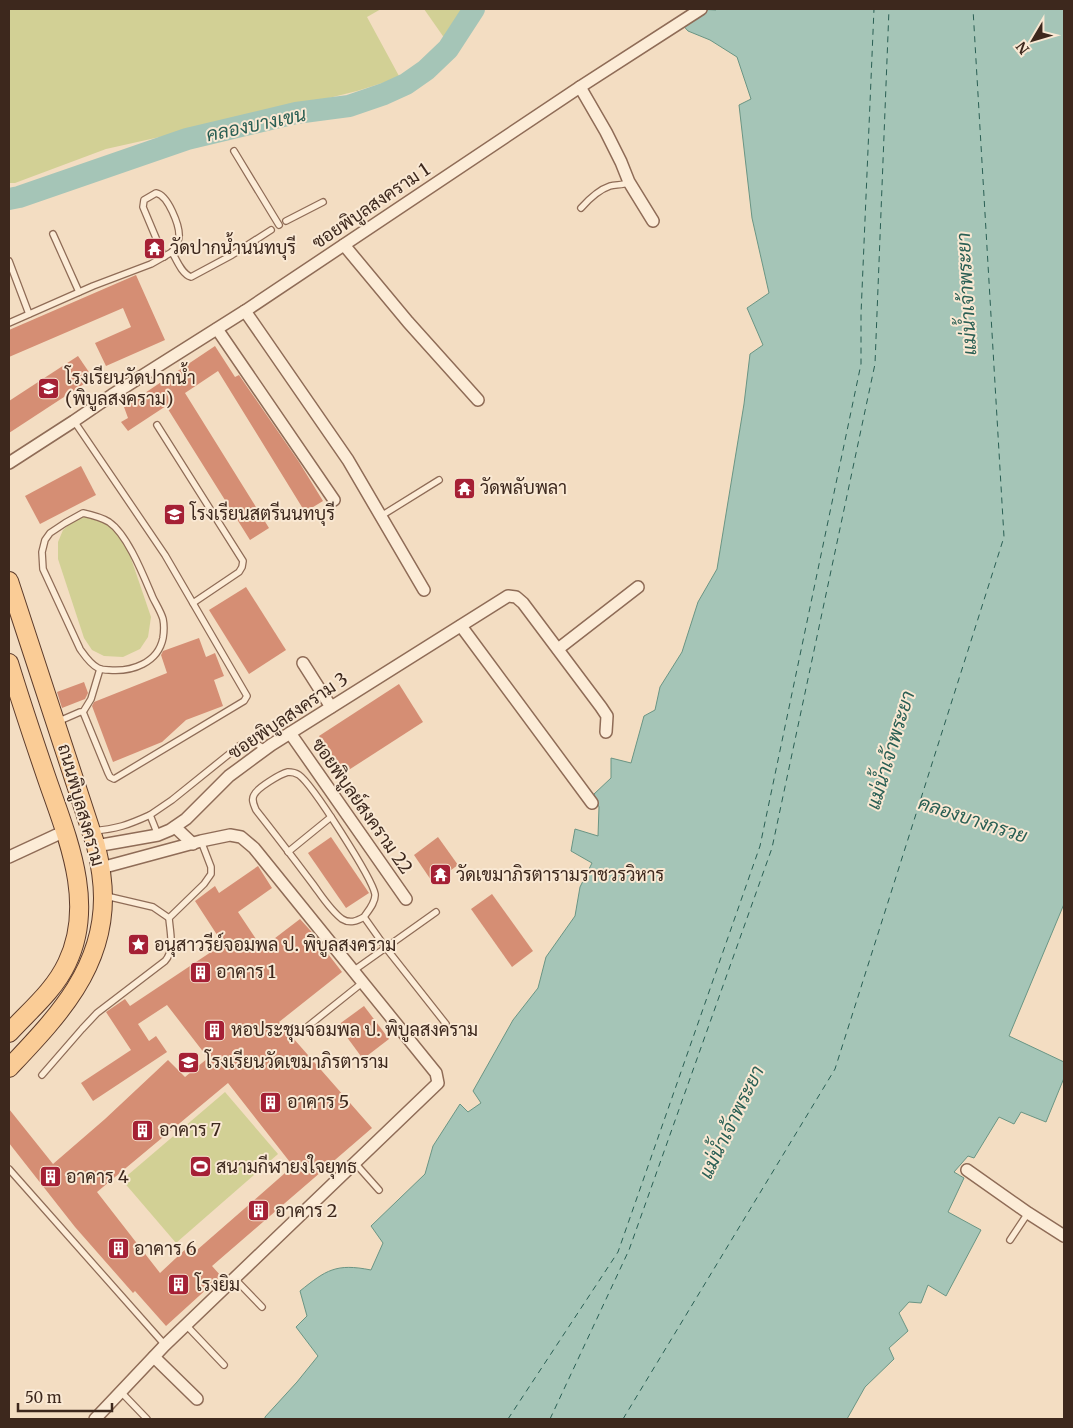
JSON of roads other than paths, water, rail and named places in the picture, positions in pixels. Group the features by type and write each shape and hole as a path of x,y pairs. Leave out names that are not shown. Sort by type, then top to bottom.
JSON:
{"main road":[{"name":"ถนนพิบูลสงคราม","path":"9,581 94,838 101,868 103,896 102,922 90,961 83,976 55,1018 9,1068"},
{"name":"ถนนพิบูลสงคราม","path":"9,1033 57,980 67,964 75,943 80,909 76,872 64,831 10,675"}],"street":[{"name":"ซอยพิบูลสงคราม 1","path":"9,463 245,311 580,87 701,9"},
{"path":"580,87 606,132 629,182 653,221"},
{"path":"344,245 408,322 478,400"},
{"path":"245,311 348,460 424,590"},
{"path":"217,329 334,500"},
{"path":"606,732 607,716 558,649 638,587"},
{"name":"ซอยพิบูลสงคราม 3","path":"94,838 158,834 174,827 186,819 229,776 290,733 508,596 516,597 523,603 558,649"},
{"path":"461,626 592,803"},
{"path":"303,664 332,707"},
{"name":"ซอยพิบูลย์สงคราม 22","path":"290,733 406,899"},
{"path":"174,827 197,842"},
{"path":"9,857 64,831"},
{"path":"95,1419 154,1357 234,1278 438,1083 436,1073 254,848 240,837 230,835 197,842 101,868"},
{"path":"967,1170 1064,1236"},
{"path":"154,1357 197,1399"}],"lane":[{"path":"234,151 279,225"},
{"path":"581,208 600,190 629,182"},
{"path":"9,323 79,292 151,264 164,257 172,252 179,237 178,226 162,195 156,193 144,200 143,207 164,257"},
{"path":"286,222 323,202"},
{"path":"172,252 184,273 191,277 232,255 271,230"},
{"path":"54,234 79,292"},
{"path":"9,261 30,314"},
{"path":"74,422 149,530 246,693 246,699 114,779 110,778 84,712"},
{"path":"157,425 242,561 242,567 239,572 193,604"},
{"path":"381,516 439,480"},
{"path":"84,513 109,522 122,537 140,566 163,618 161,645 157,653 150,659 128,670 100,669 93,665 80,649 43,569 42,560 45,540 50,533 84,513"},
{"path":"84,712 92,699 100,669"},
{"path":"56,722 84,712"},
{"path":"94,838 106,830 125,826 150,815 172,800 245,742 260,745 266,750"},
{"path":"292,772 298,774 307,784 331,817 375,893 373,902 364,917 354,922 343,919 332,909 288,852 256,810 253,802 254,795 262,786 292,772"},
{"path":"150,815 158,834"},
{"path":"288,852 331,817"},
{"path":"42,1075 97,1013 169,956 171,950 169,918 204,884 211,874 211,867 197,842"},
{"path":"103,896 153,907 169,918"},
{"path":"353,972 436,912"},
{"path":"364,917 446,1024"},
{"path":"302,1030 362,983"},
{"path":"355,1163 379,1190"},
{"path":"9,1169 166,1345"},
{"path":"1010,1240 1028,1213"},
{"path":"234,1278 262,1308"},
{"path":"186,1326 224,1365"},
{"path":"121,1392 147,1419"}],"water":[{"path":"697,9 1064,9 1064,904 1009,1036 1064,1062 1064,1078 1046,1122 1021,1112 1014,1124 999,1117 974,1158 968,1156 954,1172 964,1178 948,1212 981,1230 946,1296 928,1285 921,1303 909,1302 899,1313 908,1331 889,1348 894,1359 865,1387 847,1419 265,1419 318,1356 296,1327 307,1316 300,1291 317,1278 332,1270 349,1267 371,1270 383,1243 371,1226 425,1174 433,1146 460,1104 468,1112 481,1103 473,1091 513,1020 538,988 546,957 575,916 580,887 592,863 571,851 575,829 598,836 599,807 594,794 611,778 611,758 631,763 644,716 655,710 660,687 682,652 698,602 717,569 744,404 750,354 763,345 747,308 769,293 752,218 739,105 751,99 737,57 710,40 688,31 680,22"}],"waterway":[{"name":"คลองบางเขน","path":"9,199 187,139 296,113 349,106 384,94 406,84 426,70 448,49 474,9"}],"place":[{"name":"วัดปากน้ำนนทบุรี","path":"154,248"},
{"name":"โรงเรียนวัดปากน้ำ (พิบูลสงคราม)","path":"49,388"},
{"name":"วัดพลับพลา","path":"464,488"},
{"name":"โรงเรียนสตรีนนทบุรี","path":"174,514"},
{"name":"วัดเขมาภิรตารามราชวรวิหาร","path":"440,875"},
{"name":"อนุสาวรีย์จอมพล ป. พิบูลสงคราม","path":"138,945"},
{"name":"อาคาร 1","path":"200,972"},
{"name":"หอประชุมจอมพล ป. พิบูลสงคราม","path":"215,1030"},
{"name":"โรงเรียนวัดเขมาภิรตาราม","path":"189,1062"},
{"name":"อาคาร 5","path":"271,1102"},
{"name":"อาคาร 7","path":"143,1130"},
{"name":"สนามกีฬายงใจยุทธ","path":"200,1167"},
{"name":"อาคาร 4","path":"50,1177"},
{"name":"อาคาร 2","path":"259,1211"},
{"name":"อาคาร 6","path":"118,1249"},
{"name":"โรงยิม","path":"179,1285"}],"water label":[{"name":"แม่น้ำเจ้าพระยา","path":"966,294"},
{"name":"แม่น้ำเจ้าพระยา","path":"890,750"},
{"name":"คลองบางกรวย","path":"973,819"},
{"name":"แม่น้ำเจ้าพระยา","path":"731,1122"}]}
